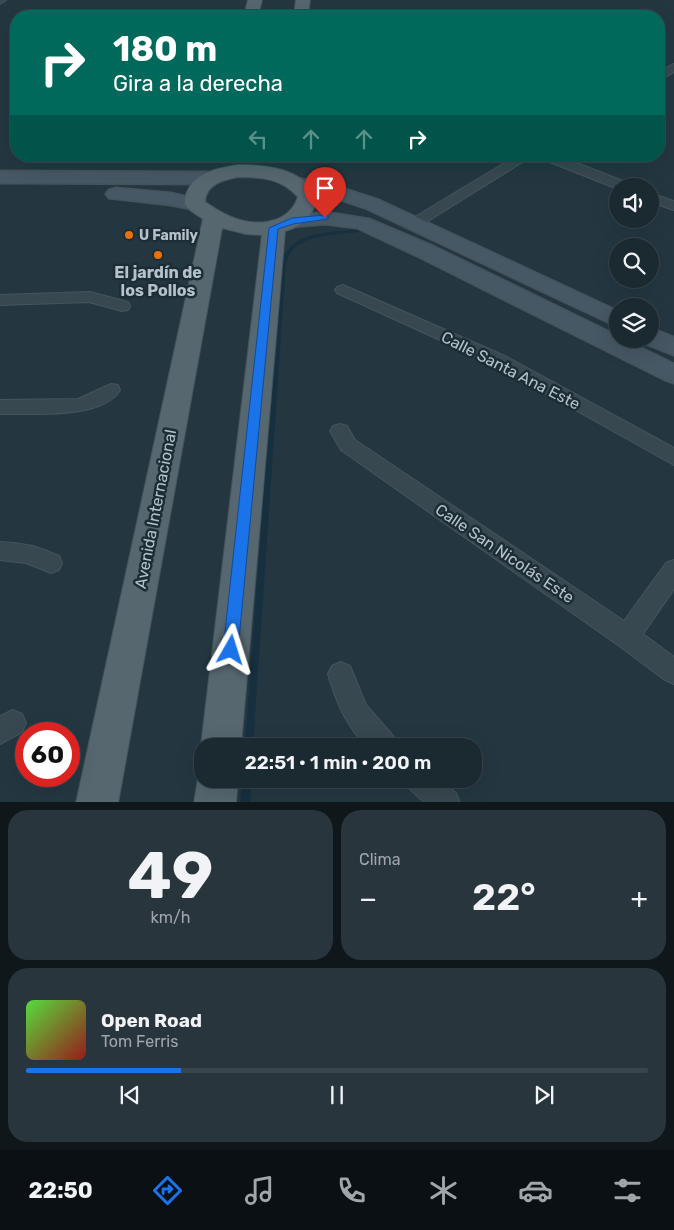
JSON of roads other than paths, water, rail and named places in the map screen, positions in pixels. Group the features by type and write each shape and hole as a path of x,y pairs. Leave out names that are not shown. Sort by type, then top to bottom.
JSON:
{"main road":[{"path":"211,178 216,162"},
{"path":"0,192 27,185 211,178 238,171 294,175 338,193 372,204 415,223 609,316"},
{"path":"283,224 304,213 307,206 308,196 294,175"},
{"path":"0,177 27,185 171,199 205,210 237,226 283,224 325,218 362,223 427,252 674,374"},
{"name":"Avenida Internacional","path":"97,802 205,210 194,198 198,189 211,178"},
{"path":"222,738 283,224"},
{"path":"659,340 674,347"},
{"path":"215,802 217,788"}],"street":[{"path":"415,223 516,162"},
{"path":"561,162 609,181"},
{"path":"659,195 674,188"},
{"path":"659,200 674,206"},
{"name":"Calle Santa Ana Este","path":"344,290 502,362 674,457"},
{"path":"0,300 90,297 122,306"},
{"path":"0,407 79,406 95,400 111,390"},
{"name":"Calle San Nicolás Este","path":"340,431 348,445 628,636 674,672"},
{"path":"0,551 20,551 51,563"},
{"path":"628,636 674,570"},
{"path":"341,674 350,705 363,726 376,738"},
{"path":"430,788 446,802"}],"waterway":[{"path":"250,738 283,263 296,244 306,239 327,234 362,230"},
{"path":"245,802 246,788"}],"place":[{"name":"U Family","path":"129,235"},
{"name":"El jardín de los Pollos","path":"158,255"}]}
